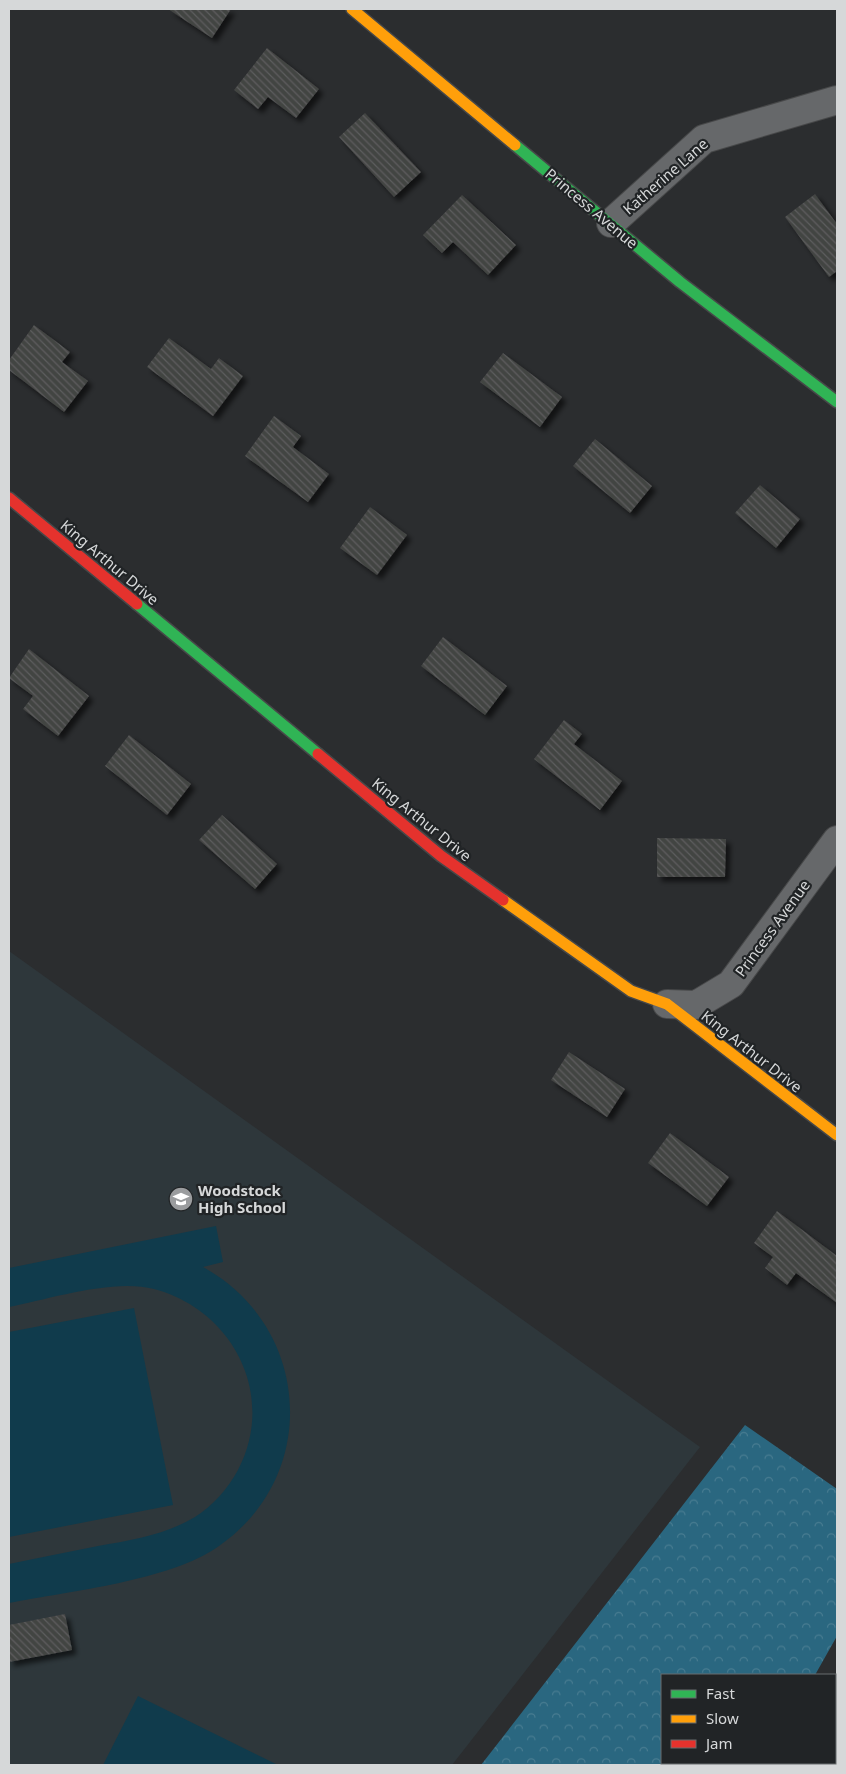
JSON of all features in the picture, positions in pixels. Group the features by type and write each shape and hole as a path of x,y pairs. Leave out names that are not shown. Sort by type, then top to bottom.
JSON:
{"street":[{"name":"Princess Avenue","path":"352,9 680,282 837,402"},
{"name":"Katherine Lane","path":"610,223 704,139 837,100"},
{"name":"King Arthur Drive","path":"9,498 441,856 631,991 667,1004 837,1135"},
{"name":"Princess Avenue","path":"667,1004 696,1005 731,984 837,840"}],"shaded area":[{"name":"Woodstock High School","path":"9,951 700,1447 452,1765 9,1765"},
{"path":"216,1226 223,1262 203,1267 239,1293 265,1326 282,1362 290,1402 287,1442 275,1481 252,1516 219,1546 198,1558 174,1568 118,1583 9,1603 9,1564 160,1533 202,1513 220,1496 238,1470 249,1442 252,1413 249,1385 240,1359 226,1336 206,1316 182,1300 154,1289 138,1286 120,1286 82,1291 9,1307 9,1268"},
{"path":"134,1308 173,1505 9,1537 9,1332"},
{"path":"138,1696 278,1765 103,1765"}],"green space":[{"path":"745,1425 837,1489 837,1636 816,1674 661,1674 661,1764 763,1765 481,1765"}],"building":[{"path":"168,9 231,9 212,38"},
{"path":"267,48 319,89 296,118 268,97 258,109 234,90"},
{"path":"365,113 421,172 394,197 339,137"},
{"path":"815,194 837,224 837,271 829,277 785,217"},
{"path":"462,195 516,245 488,275 453,242 442,253 423,235"},
{"path":"34,325 70,352 62,362 88,381 64,412 9,370 9,360"},
{"path":"169,338 211,369 219,358 243,376 213,416 147,367"},
{"path":"503,353 562,397 540,427 480,382"},
{"path":"274,416 301,436 293,447 329,474 308,502 245,456"},
{"path":"595,439 652,486 630,513 573,466"},
{"path":"760,485 800,519 776,548 735,513"},
{"path":"370,507 407,535 377,575 340,548"},
{"path":"443,637 507,686 485,715 421,666"},
{"path":"29,649 89,696 58,736 23,709 33,696 9,678"},
{"path":"564,720 582,734 574,744 622,781 600,810 534,759"},
{"path":"129,735 191,784 167,815 105,766"},
{"path":"222,815 277,864 255,889 199,840"},
{"path":"657,838 726,839 725,877 657,877"},
{"path":"569,1052 625,1089 607,1117 551,1080"},
{"path":"670,1133 729,1177 707,1206 648,1163"},
{"path":"777,1211 837,1256 837,1303 796,1273 787,1285 765,1268 773,1257 754,1243"},
{"path":"65,1614 72,1650 9,1662 9,1625"}],"traffic: fast":[{"path":"515,145 680,282 837,402"},
{"path":"137,604 318,754"}],"traffic: slow":[{"path":"352,9 515,145"},
{"path":"503,900 631,991 667,1004 837,1135"}],"traffic: jam":[{"path":"9,498 137,604"},
{"path":"318,754 441,856 503,900"}],"place":[{"name":"Woodstock High School","path":"181,1199"}]}
